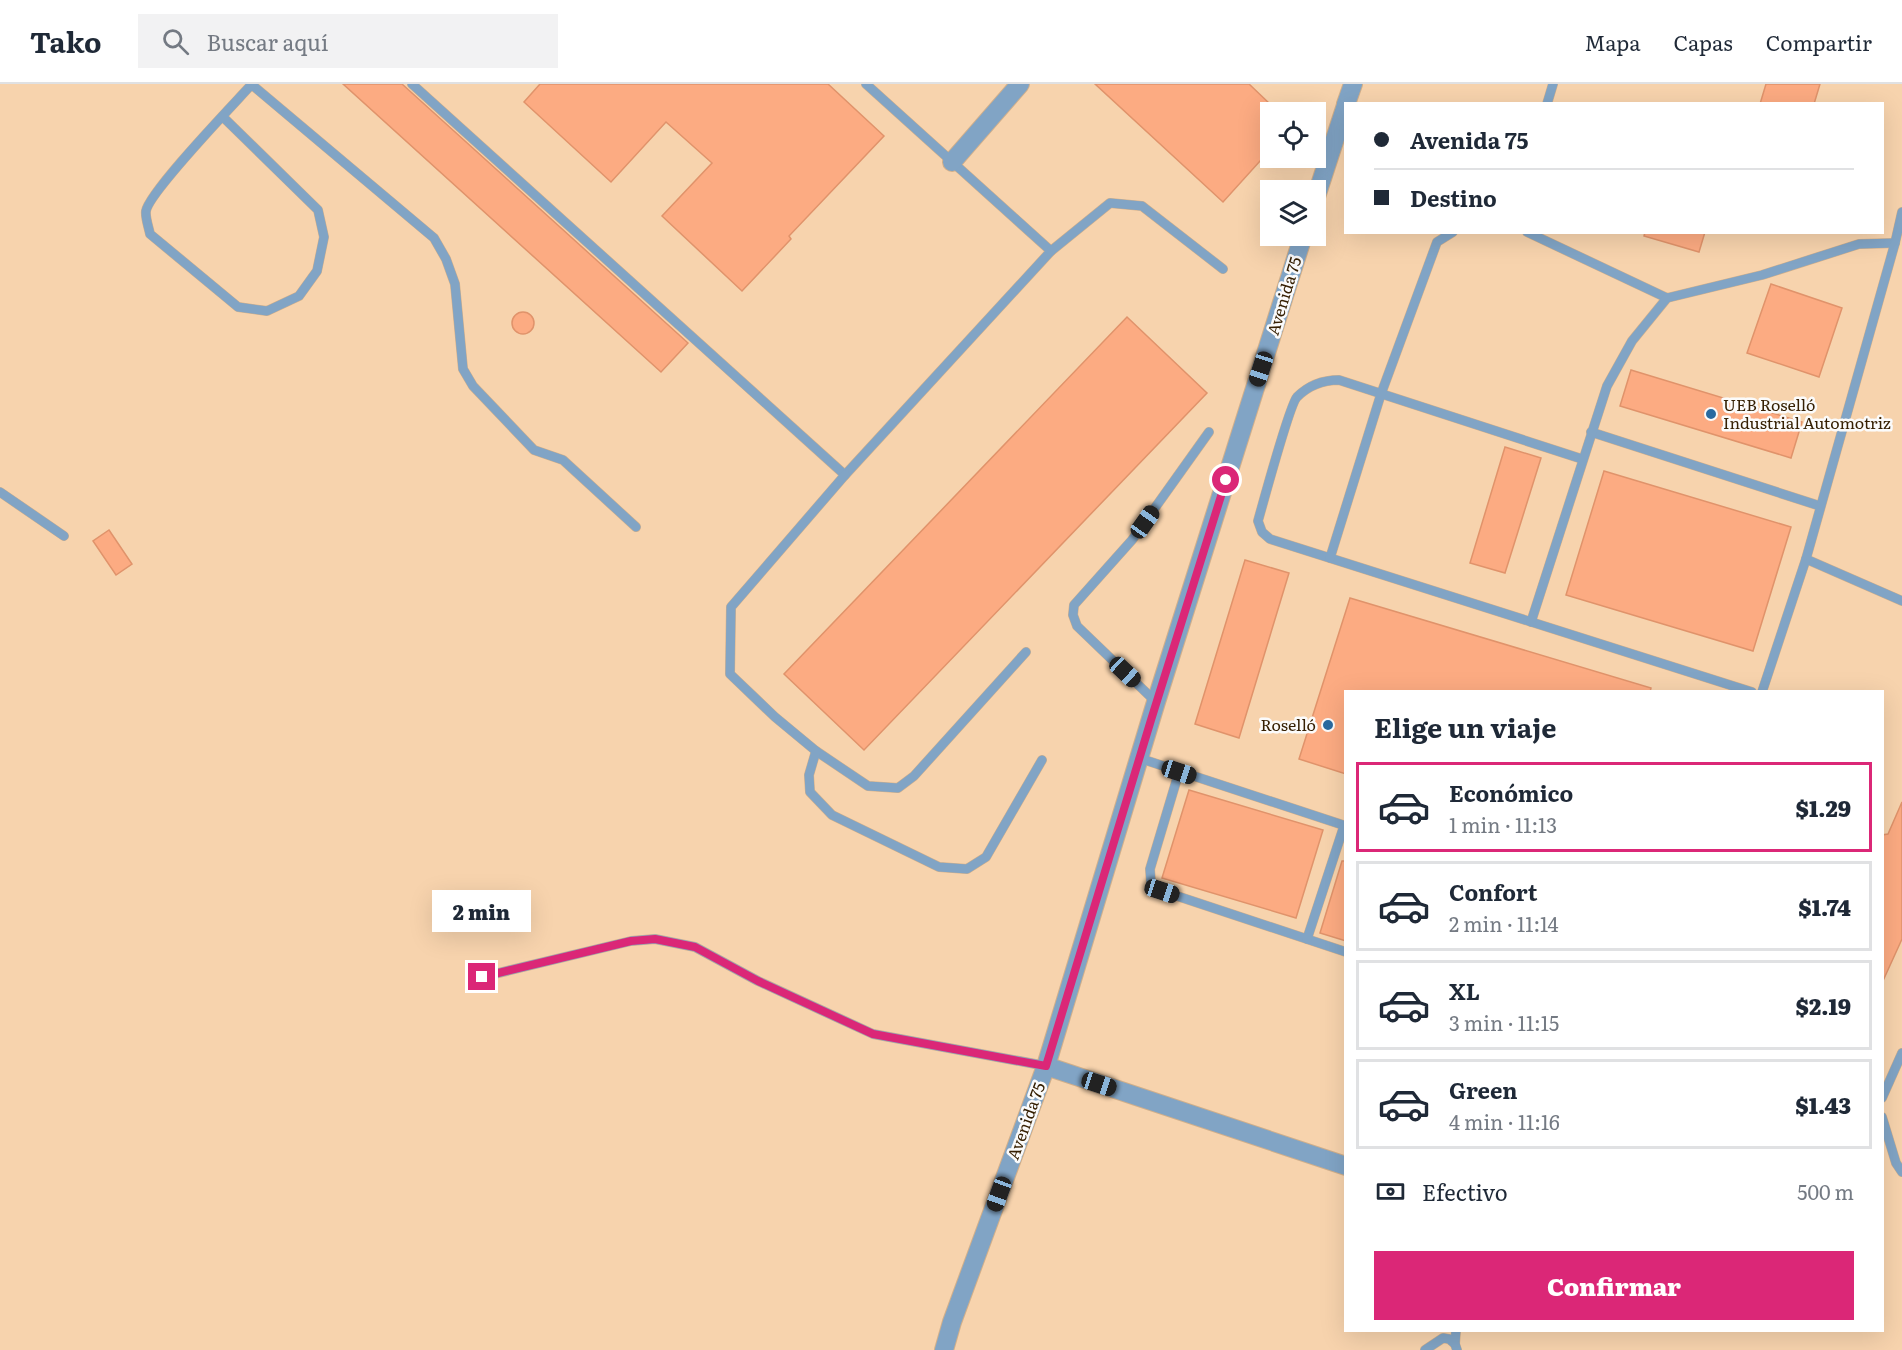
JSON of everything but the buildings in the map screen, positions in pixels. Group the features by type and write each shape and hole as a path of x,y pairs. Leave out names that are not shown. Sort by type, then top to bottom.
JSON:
{"street":[{"path":"952,162 1020,84"},
{"path":"1347,102 1353,84"},
{"path":"1321,180 1344,110"},
{"name":"Avenida 75","path":"944,1350 952,1322 1046,1066 1156,702 1300,246"},
{"path":"1046,1066 1344,1165"}],"lane":[{"path":"223,117 318,210 324,237 317,271 299,296 267,311 238,307 150,234 146,211 158,190 251,84 434,238 446,259 454,284 464,369 473,386 534,450 563,460 636,527"},
{"path":"412,84 844,475"},
{"path":"866,84 1051,251"},
{"path":"1548,102 1553,84"},
{"path":"1026,652 914,776 898,788 868,786 816,751 775,717 730,674 731,607 844,475 1051,251 1110,203 1142,206 1223,269"},
{"path":"1763,690 1806,559 1902,212"},
{"path":"1330,558 1381,394 1437,242 1450,234"},
{"path":"1531,234 1667,298"},
{"path":"1531,622 1607,386 1632,341 1667,298 1762,275 1859,244 1895,243"},
{"path":"1582,459 1339,380 1325,380 1312,385 1295,398 1258,521 1262,532 1270,539 1746,690"},
{"path":"1156,702 1077,626 1072,615 1074,605 1132,540 1209,432"},
{"path":"1591,432 1820,506"},
{"path":"0,492 64,536"},
{"path":"1806,559 1902,601"},
{"path":"816,751 809,775 810,792 832,815 939,867 967,869 986,857 1042,760"},
{"path":"1139,758 1344,826"},
{"path":"1179,772 1150,869 1151,883 1162,891 1344,951"},
{"path":"1307,939 1344,829"},
{"path":"482,977 631,941 655,939 695,947 758,981 873,1034 1046,1066"},
{"path":"1884,1094 1902,1053"},
{"path":"1884,1124 1896,1163 1902,1172"},
{"path":"1425,1350 1443,1338 1449,1339 1456,1347"}],"place":[{"name":"UEB Roselló Industrial Automotriz","path":"1711,414"},
{"name":"Roselló","path":"1328,725"}],"route":[{"path":"482,977 631,941 655,939 695,947 758,981 873,1034 1046,1066 1226,480"}]}
